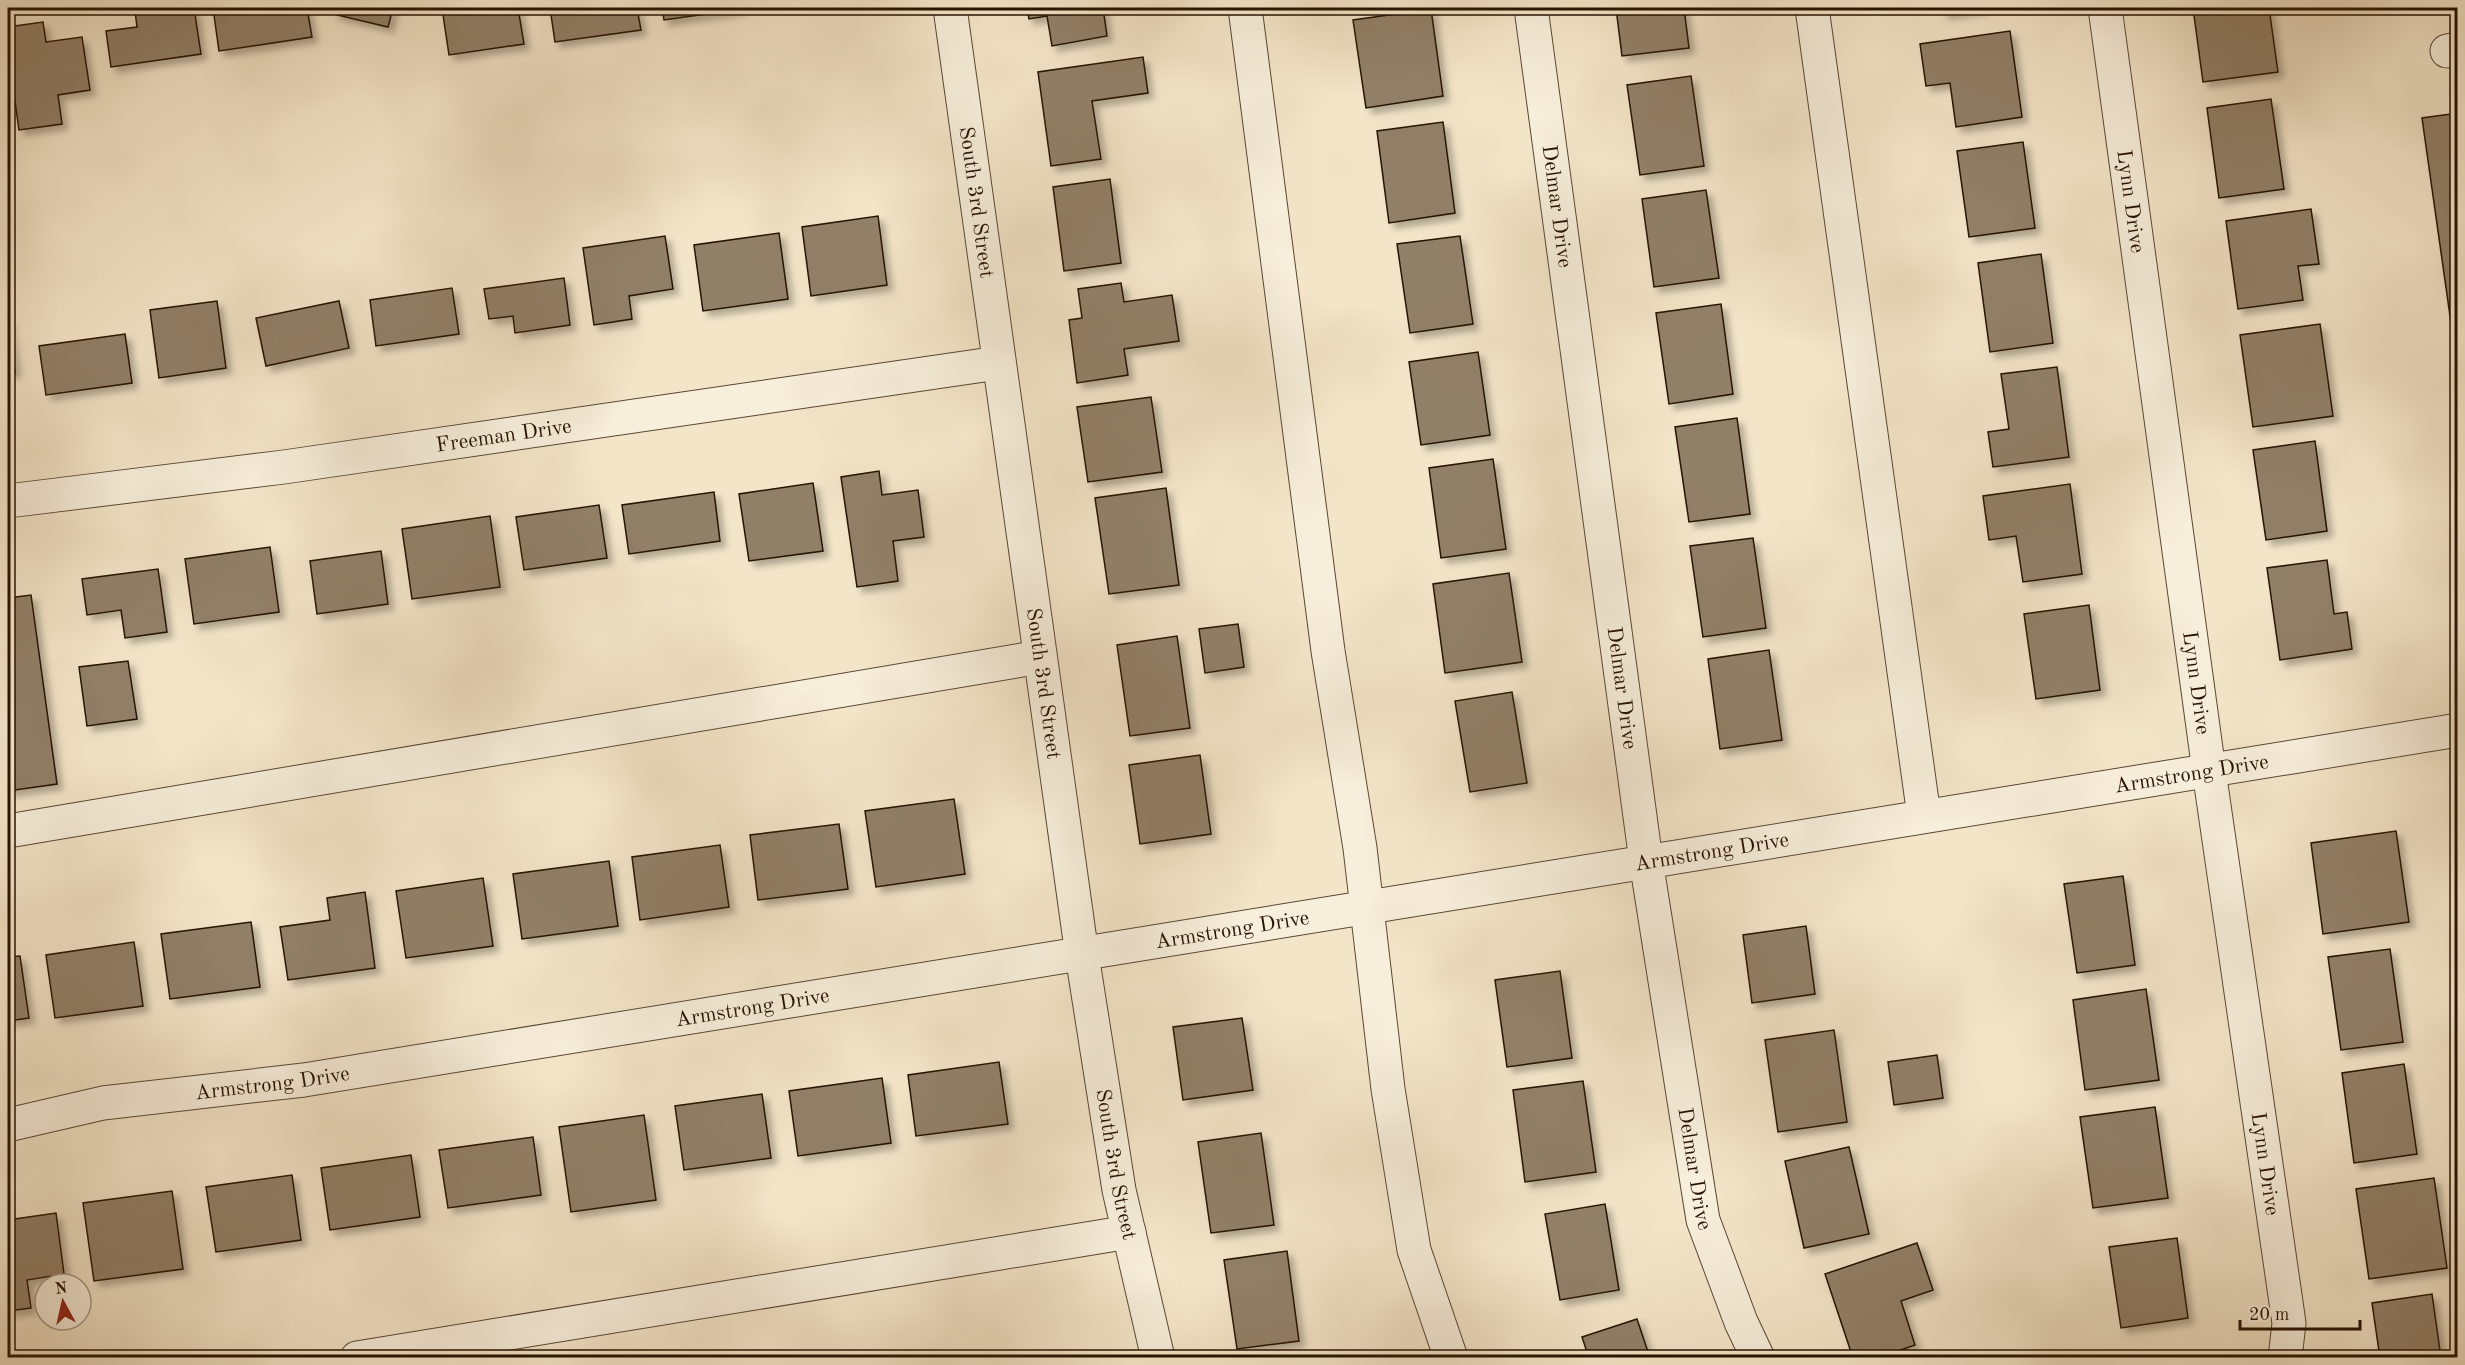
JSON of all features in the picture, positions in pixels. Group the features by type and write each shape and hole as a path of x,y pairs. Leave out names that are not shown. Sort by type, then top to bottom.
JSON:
{"street":[{"name":"South 3rd Street","path":"950,8 1082,955 1119,1190 1158,1358"},
{"path":"1245,8 1328,651 1360,848 1388,1089 1414,1250 1451,1358"},
{"name":"Delmar Drive","path":"1531,8 1646,861 1703,1220 1741,1322 1758,1358"},
{"path":"1812,8 1924,816"},
{"name":"Lynn Drive","path":"2105,8 2209,771 2289,1323 2285,1358"},
{"name":"Freeman Drive","path":"8,501 284,467 998,363"},
{"path":"8,831 1040,657"},
{"name":"Armstrong Drive","path":"8,1125 104,1103 304,1080 2457,730"},
{"path":"357,1358 1129,1232"}],"building":[{"path":"194,8 201,54 111,67 106,31 137,27 135,11"},
{"path":"213,8 307,8 312,37 219,51"},
{"path":"334,8 393,8 388,27 333,14"},
{"path":"442,8 518,8 524,44 449,55"},
{"path":"550,8 637,8 641,30 555,42"},
{"path":"662,8 742,8 742,9 664,20"},
{"path":"1027,8 1103,8 1107,36 1052,46 1047,16 1029,19"},
{"path":"1616,8 1684,8 1689,48 1622,56"},
{"path":"1942,8 1986,8 1943,14"},
{"path":"2193,8 2269,8 2278,72 2203,82"},
{"path":"1431,9 1443,96 1366,108 1353,20"},
{"path":"43,22 46,42 82,37 90,90 58,95 62,124 19,130 8,52 8,27"},
{"path":"2010,31 2022,117 1956,127 1950,83 1926,86 1920,44"},
{"path":"1143,57 1148,93 1092,101 1101,159 1051,166 1038,72"},
{"path":"1691,76 1704,166 1640,175 1627,85"},
{"path":"2271,99 2284,189 2219,198 2207,108"},
{"path":"2458,113 2458,336 2453,337 2422,118"},
{"path":"1443,122 1455,213 1389,223 1377,131"},
{"path":"2023,142 2035,228 1969,237 1957,151"},
{"path":"1110,179 1121,263 1064,271 1053,187"},
{"path":"1706,190 1719,278 1654,287 1642,199"},
{"path":"2311,209 2319,264 2298,266 2303,300 2238,309 2226,221"},
{"path":"878,216 887,285 811,296 802,227"},
{"path":"779,233 788,299 703,311 694,245"},
{"path":"665,236 673,289 629,296 632,319 594,325 583,248"},
{"path":"1460,236 1473,324 1410,333 1397,244"},
{"path":"2041,254 2053,343 1990,352 1978,263"},
{"path":"564,278 570,325 515,333 513,316 489,319 484,289"},
{"path":"1121,283 1124,302 1172,295 1179,341 1124,349 1128,375 1077,383 1069,320 1082,318 1078,289"},
{"path":"452,288 459,334 376,346 370,300"},
{"path":"217,301 226,368 159,378 150,310"},
{"path":"339,301 349,348 266,366 256,318"},
{"path":"1721,304 1733,394 1669,404 1656,313"},
{"path":"8,317 15,372 8,373"},
{"path":"2320,324 2333,416 2253,427 2240,335"},
{"path":"125,334 132,383 46,395 39,346"},
{"path":"1478,352 1490,435 1421,445 1409,362"},
{"path":"2057,367 2069,457 1993,467 1988,432 2009,429 2001,374"},
{"path":"1151,397 1162,472 1088,482 1077,407"},
{"path":"1737,418 1750,514 1689,522 1675,427"},
{"path":"2315,441 2327,531 2266,540 2253,450"},
{"path":"1493,459 1506,549 1441,558 1429,468"},
{"path":"879,471 882,495 918,490 924,537 893,541 898,581 857,587 841,477"},
{"path":"813,483 823,551 749,561 739,494"},
{"path":"2070,484 2082,574 2023,582 2016,536 1989,540 1983,496"},
{"path":"1166,488 1179,585 1109,594 1095,498"},
{"path":"714,492 720,541 629,554 622,505"},
{"path":"599,505 607,558 524,570 516,517"},
{"path":"490,516 500,587 412,599 402,529"},
{"path":"1753,538 1766,628 1703,637 1690,546"},
{"path":"270,547 279,612 194,624 185,559"},
{"path":"381,551 388,604 317,614 310,561"},
{"path":"2327,560 2334,614 2347,612 2352,649 2280,660 2267,568"},
{"path":"158,569 167,632 125,638 121,610 87,615 82,579"},
{"path":"1509,573 1522,662 1445,673 1433,584"},
{"path":"31,595 57,784 8,791 8,598"},
{"path":"2089,605 2100,690 2036,699 2024,614"},
{"path":"1238,624 1244,667 1205,673 1199,629"},
{"path":"1177,636 1190,728 1130,736 1117,645"},
{"path":"1769,650 1782,740 1720,749 1708,659"},
{"path":"128,661 137,719 87,726 79,667"},
{"path":"1512,692 1527,783 1470,792 1455,701"},
{"path":"1200,755 1211,834 1140,844 1129,765"},
{"path":"954,799 965,874 876,887 865,811"},
{"path":"839,824 848,889 758,900 750,835"},
{"path":"2396,831 2409,922 2323,934 2311,843"},
{"path":"720,845 729,907 640,920 632,857"},
{"path":"609,861 618,926 522,939 513,874"},
{"path":"2123,876 2135,965 2077,973 2064,884"},
{"path":"483,878 493,946 406,958 396,891"},
{"path":"365,892 375,968 288,980 280,927 330,920 327,898"},
{"path":"251,922 260,987 170,999 161,934"},
{"path":"1806,926 1815,994 1752,1003 1743,935"},
{"path":"134,942 143,1006 55,1018 46,955"},
{"path":"2390,949 2403,1042 2341,1050 2328,957"},
{"path":"20,956 29,1018 8,1021 8,957"},
{"path":"1560,971 1572,1058 1507,1067 1495,980"},
{"path":"2146,989 2159,1080 2085,1090 2073,1000"},
{"path":"1242,1018 1253,1090 1183,1100 1173,1027"},
{"path":"1834,1030 1847,1122 1778,1132 1765,1040"},
{"path":"1937,1055 1943,1098 1894,1105 1888,1062"},
{"path":"999,1062 1008,1124 916,1136 908,1075"},
{"path":"2404,1064 2417,1154 2354,1163 2342,1073"},
{"path":"882,1078 891,1143 798,1156 789,1091"},
{"path":"1583,1081 1596,1172 1525,1182 1513,1090"},
{"path":"762,1094 771,1158 684,1170 675,1106"},
{"path":"2155,1107 2168,1198 2093,1208 2080,1117"},
{"path":"644,1115 656,1200 571,1212 559,1127"},
{"path":"1261,1133 1274,1225 1211,1233 1198,1142"},
{"path":"533,1137 541,1195 448,1208 439,1150"},
{"path":"1849,1147 1869,1234 1804,1248 1785,1161"},
{"path":"411,1155 420,1217 330,1230 321,1168"},
{"path":"292,1175 301,1240 216,1252 206,1187"},
{"path":"2434,1178 2447,1268 2369,1279 2356,1189"},
{"path":"172,1191 183,1269 94,1281 83,1203"},
{"path":"1605,1204 1619,1290 1560,1300 1545,1214"},
{"path":"56,1213 64,1272 33,1272 33,1279 27,1280 31,1308 8,1311 8,1220"},
{"path":"2177,1238 2188,1318 2121,1328 2109,1247"},
{"path":"1917,1243 1933,1290 1901,1301 1915,1345 1878,1358 1853,1358 1825,1274"},
{"path":"1287,1251 1299,1341 1237,1349 1224,1260"},
{"path":"2432,1294 2441,1358 2380,1358 2372,1303"},
{"path":"1637,1319 1650,1358 1589,1358 1582,1337"}]}
